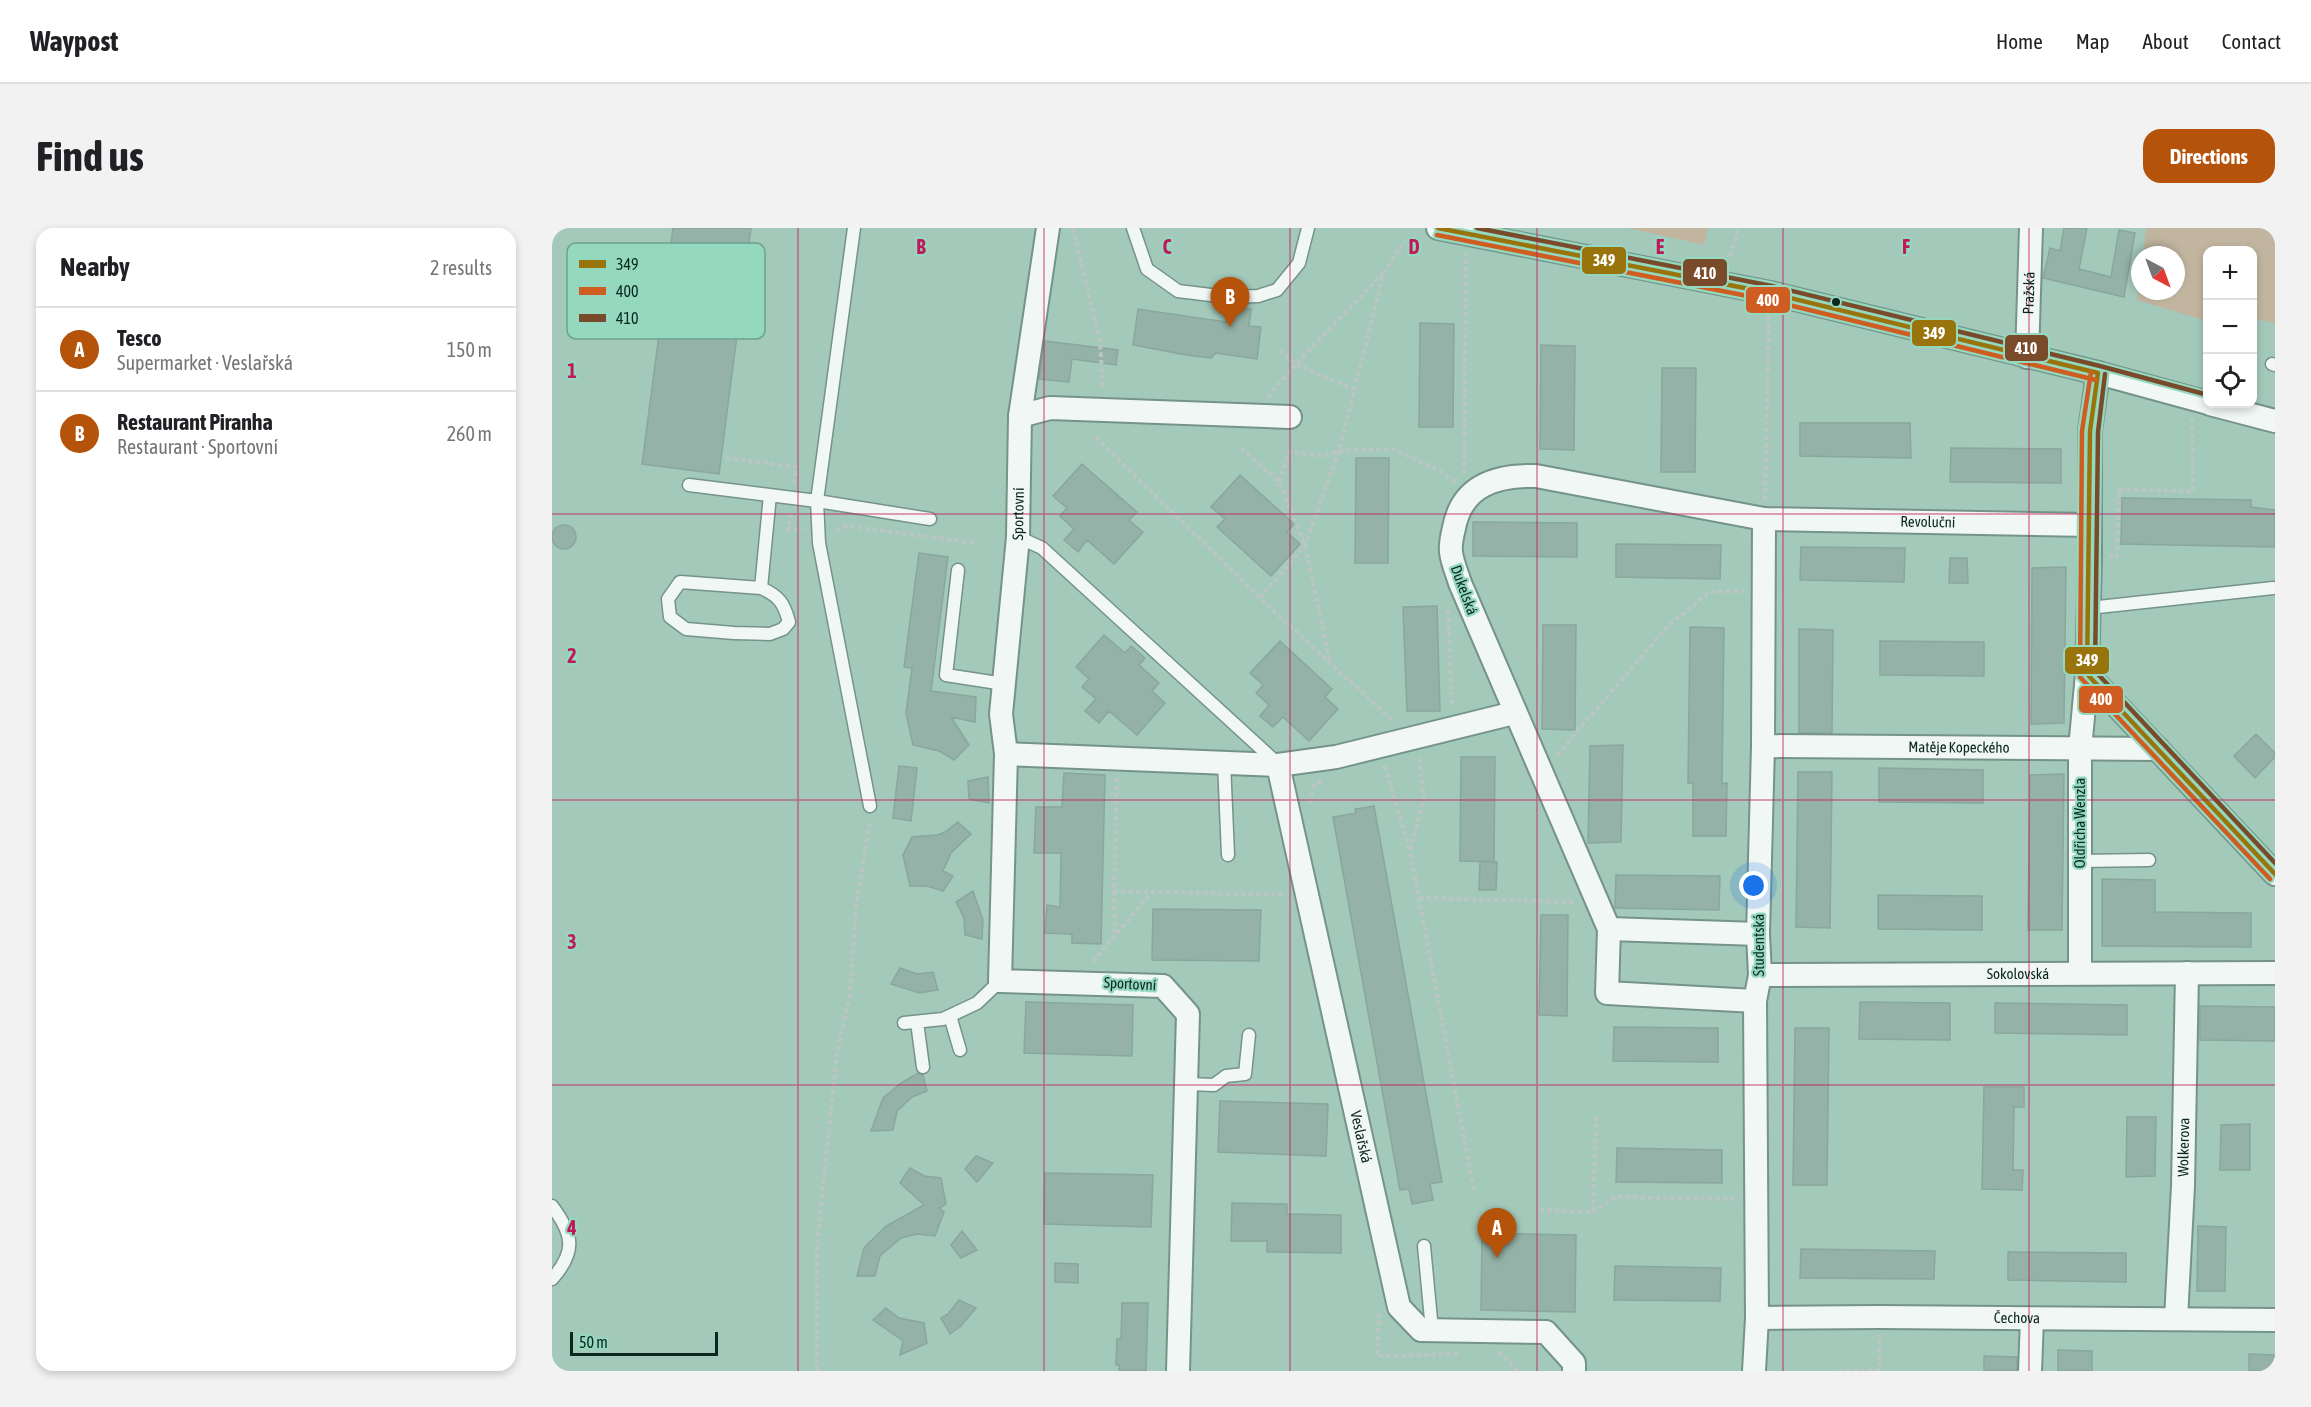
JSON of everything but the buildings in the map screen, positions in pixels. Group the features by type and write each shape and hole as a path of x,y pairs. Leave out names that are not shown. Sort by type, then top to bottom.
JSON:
{"street":[{"name":"Sportovní","path":"1048,228 1020,416 1018,537 1001,714 1006,754 1000,981 1164,986 1188,1014 1178,1371"},
{"path":"1438,228 1770,293 2098,373 2206,410 2275,421"},
{"name":"Pražská","path":"2027,357 2031,228"},
{"name":"Oldřicha Wenzla","path":"2080,972 2080,749 2087,674 2090,430 2098,373"},
{"path":"1020,416 1050,408 1290,417"},
{"name":"Dukelská","path":"1609,929 1540,774 1460,583 1451,552 1455,520 1462,505 1480,487 1502,477 1536,476 1764,519"},
{"name":"Revoluční","path":"1764,519 2090,525"},
{"name":"Studentská","path":"1754,1371 1756,1318 1755,1000 1760,975 1758,934 1764,519"},
{"path":"2087,674 2275,874"},
{"path":"1006,754 1278,765 1336,757 1413,752 1453,729 1514,713"},
{"name":"Matěje Kopeckého","path":"1762,746 2158,749"},
{"name":"Veslařská","path":"1278,765 1399,1307 1421,1329 1546,1332 1574,1362 1574,1371"},
{"path":"1755,1000 1607,993 1609,929 1758,934"},
{"name":"Sokolovská","path":"1760,975 2275,972"},
{"name":"Wolkerova","path":"2176,1319 2187,973"},
{"name":"Čechova","path":"1756,1318 2275,1320"},
{"path":"2030,1371 2032,1319"}],"lane":[{"path":"854,228 817,501 819,543 870,806"},
{"path":"1133,228 1147,269 1178,291 1227,297 1258,296 1277,290 1299,263 1308,228"},
{"path":"690,485 817,501 930,519"},
{"path":"761,588 770,495"},
{"path":"1018,537 1042,548 1278,765"},
{"path":"958,570 946,675 1004,684"},
{"path":"680,582 761,588 777,596 789,622 783,629 770,634 686,629 670,617 668,599 680,582"},
{"path":"2089,608 2273,588"},
{"path":"1224,762 1228,855"},
{"path":"2080,861 2149,860"},
{"path":"904,1023 944,1019 977,1003 1000,981"},
{"path":"950,1016 960,1050"},
{"path":"917,1022 923,1067"},
{"path":"1186,1084 1214,1085 1226,1076 1245,1074 1249,1035"},
{"path":"552,1206 570,1233 568,1255 552,1279"},
{"path":"1424,1246 1432,1330"}],"path":[{"path":"1073,228 1100,342 1105,410"},
{"path":"1730,256 1738,228"},
{"path":"1251,416 1296,364 1384,272 1405,241"},
{"path":"1279,482 1289,452 1323,456 1339,451 1397,450 1433,467 1461,485 1464,483 1466,251"},
{"path":"1260,598 1305,545 1339,451 1384,272"},
{"path":"1764,519 1770,293"},
{"path":"1279,350 1296,364 1355,390"},
{"path":"2090,557 2117,557 2119,490 2193,491 2191,419 2206,410"},
{"path":"1096,437 1260,598 1330,663 1413,752 1424,798 1410,851"},
{"path":"1241,448 1279,482 1305,545 1330,663"},
{"path":"726,458 796,466 794,482"},
{"path":"791,512 788,529 804,529 805,531"},
{"path":"836,530 847,526 975,543"},
{"path":"1540,774 1668,626 1710,592 1763,591"},
{"path":"1448,607 1453,729"},
{"path":"1375,767 1385,765 1410,851 1474,1191"},
{"path":"1115,937 1117,774"},
{"path":"1308,806 1313,787 1326,777"},
{"path":"817,1371 817,1244 837,1053 850,994 856,906 870,827 870,806"},
{"path":"1114,891 1288,895"},
{"path":"1087,970 1152,891"},
{"path":"1419,898 1597,902"},
{"path":"1593,1212 1596,1116"},
{"path":"1540,1210 1593,1212 1616,1197 1756,1199"},
{"path":"1838,1371 1880,1370 1879,1317"}],"shaded area":[{"path":"1628,228 1708,228 1704,245"},
{"path":"2146,228 2275,228 2275,323 2257,320 2257,246 2203,246 2203,320 2137,300 2185,300 2185,246 2144,246"}],"transit line":[{"name":"349","path":"1438,228 1770,293 2098,373"},
{"name":"410","path":"1477,228 1772,286 2100,366 2203,394"},
{"name":"400","path":"1437,235 1768,300 2096,380"},
{"name":"400","path":"2091,372 2082,431 2080,677 2270,879"},
{"name":"349","path":"2098,373 2090,431 2087,674 2275,874"},
{"name":"410","path":"2105,374 2098,432 2095,671 2275,863"}],"place":[{"name":"Restaurant Piranha","path":"1230,327"},
{"name":"Tesco","path":"1497,1258"}]}
